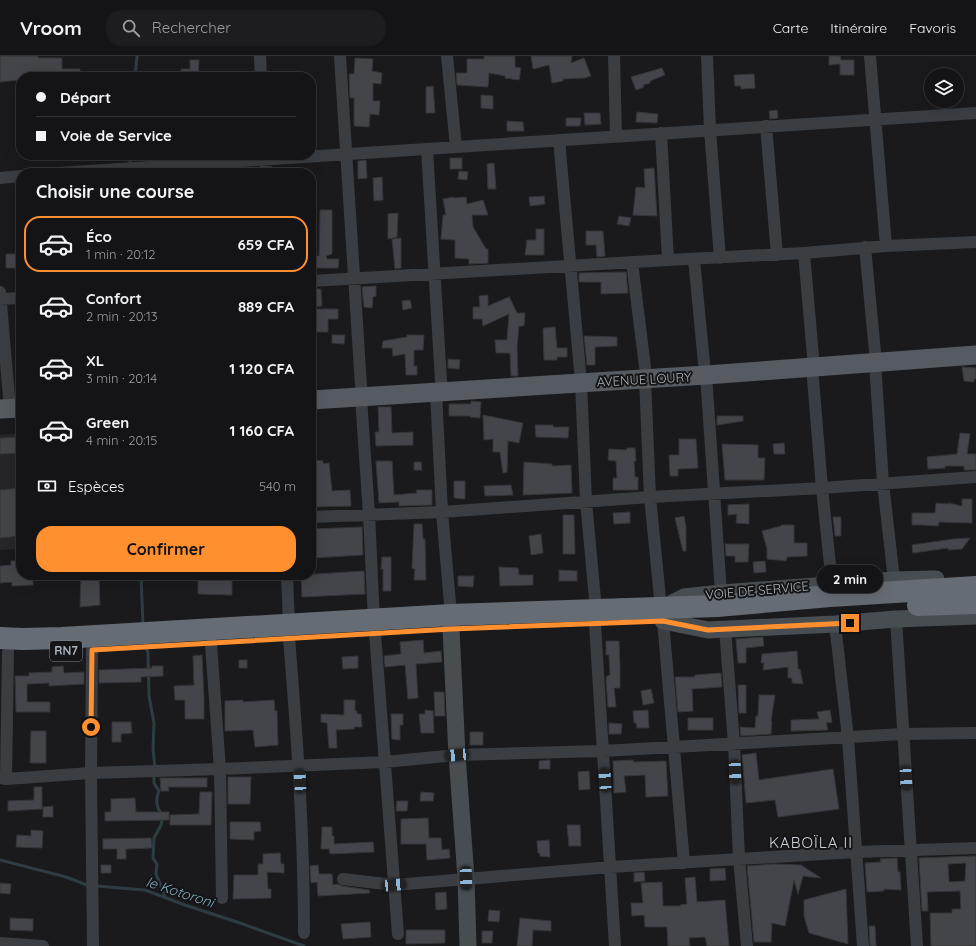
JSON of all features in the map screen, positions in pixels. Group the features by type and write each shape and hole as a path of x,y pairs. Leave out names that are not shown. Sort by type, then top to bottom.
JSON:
{"highway":[{"name":"RN7","path":"662,614 717,606 830,596 976,587"},
{"name":"RN7","path":"3,647 23,640 62,638 132,641 451,622 976,603"},
{"name":"RN7","path":"157,640 211,644 289,631"},
{"name":"RN7","path":"3,647 92,650 132,641"}],"main road":[{"name":"AVENUE LOURY","path":"875,358 976,345"},
{"name":"AVENUE LOURY","path":"316,399 361,392 438,386 875,358 976,355"},
{"name":"AVENUE LOURY","path":"316,389 361,392"},
{"name":"VOIE DE SERVICE","path":"662,614 684,597 832,584 894,580 976,578"},
{"path":"662,614 708,630 976,616"},
{"path":"451,622 457,755 466,878 468,940"}],"street":[{"path":"260,56 261,72"},
{"path":"340,56 369,514 374,626 398,934"},
{"path":"447,56 456,147"},
{"path":"614,56 616,136"},
{"path":"707,56 710,130 720,258"},
{"path":"870,56 886,246"},
{"path":"316,156 976,113"},
{"path":"766,126 777,255"},
{"path":"661,133 668,260"},
{"path":"559,140 580,377 586,502 596,617 615,946"},
{"path":"427,149 434,274 442,512 451,622"},
{"path":"122,168 227,160"},
{"path":"0,178 16,176"},
{"path":"316,281 777,255 865,247 976,242"},
{"path":"865,247 875,358 883,483 894,580"},
{"path":"804,253 822,488 832,584"},
{"path":"694,259 705,369 722,593"},
{"path":"632,262 645,373 650,497 684,863"},
{"path":"10,413 0,297 16,298"},
{"path":"316,517 442,512 650,497 822,488 976,477"},
{"path":"287,580 289,631 299,766 304,886 304,933"},
{"path":"896,619 917,946"},
{"path":"835,624 848,738 862,946"},
{"path":"725,629 734,743 739,859 747,946"},
{"path":"211,644 220,769 222,898"},
{"path":"3,647 3,778 91,773 385,762 457,755 604,751 903,734 976,733"},
{"path":"92,650 91,773 93,946"},
{"path":"343,879 394,885 611,867 856,852 976,848"},
{"path":"0,943 43,946"}],"shaded area":[{"path":"16,433 16,549 0,550 0,435"}],"building":[{"path":"0,56 38,56 38,58 62,58 62,69 80,69 80,72 16,72 16,80 0,82"},
{"path":"484,56 515,56 515,67 521,68 519,80 505,78 505,76 489,73 488,87 457,85 456,73 467,73 467,59 484,59"},
{"path":"531,56 572,56 571,63 584,58 591,76 585,78 563,79 563,81 552,83 549,65 533,69"},
{"path":"829,56 840,56 841,60 854,60 854,75 840,75 840,64 829,65"},
{"path":"355,58 373,59 372,71 382,73 381,84 373,83 373,101 380,101 379,115 370,114 369,127 354,126 354,98 350,98 349,74 354,74"},
{"path":"190,60 199,60 198,72 181,72 181,69 190,69"},
{"path":"662,68 665,75 650,81 650,83 643,85 644,87 636,90 631,77"},
{"path":"754,74 755,88 741,89 741,86 735,86 734,75"},
{"path":"433,86 435,113 426,113 426,87"},
{"path":"481,95 493,96 493,109 481,108"},
{"path":"777,110 778,118 770,119 769,111"},
{"path":"637,112 658,114 657,123 636,122"},
{"path":"584,113 600,113 601,124 585,125"},
{"path":"566,118 581,118 580,126 566,126"},
{"path":"507,121 523,122 524,131 507,131"},
{"path":"450,158 462,158 462,169 450,169"},
{"path":"366,160 367,178 358,179 358,161"},
{"path":"494,163 496,189 488,189 487,164"},
{"path":"654,168 657,216 633,215 636,187 645,188 644,169"},
{"path":"459,171 468,172 467,180 458,179"},
{"path":"382,177 383,200 374,201 373,178"},
{"path":"544,196 545,204 530,206 529,197"},
{"path":"466,197 467,204 483,200 488,215 472,215 473,227 486,249 488,249 488,263 469,264 469,259 455,258 455,240 441,239 443,215 446,215 443,199"},
{"path":"320,210 332,210 332,254 326,256 327,259 339,259 338,268 316,268 316,256 319,256"},
{"path":"398,213 397,237 388,239 388,214"},
{"path":"619,216 631,218 629,226 617,224"},
{"path":"536,229 544,229 544,255 525,255 527,240 536,240"},
{"path":"586,231 603,231 605,256 597,257 596,245 586,245"},
{"path":"401,238 401,268 395,269 392,239"},
{"path":"6,254 16,254 16,268 6,268"},
{"path":"626,272 628,293 601,294 601,282 579,282 579,273"},
{"path":"376,286 376,296 373,297 372,308 364,307 362,287"},
{"path":"316,289 321,289 322,306 316,307"},
{"path":"488,295 488,306 509,296 517,313 525,313 524,326 519,326 517,347 518,376 511,376 510,353 496,353 495,340 507,340 509,314 483,326 482,319 473,319 473,307 480,307 479,296"},
{"path":"410,300 412,308 403,310 402,301"},
{"path":"316,309 338,309 338,319 328,319 328,332 316,332"},
{"path":"555,327 557,348 567,348 567,357 557,357 557,360 544,360 543,329"},
{"path":"332,335 345,335 344,344 332,343"},
{"path":"407,335 424,335 423,350 414,350 414,366 417,366 417,375 406,375 405,354 393,356 392,348 382,348 383,341 407,337"},
{"path":"584,336 617,337 617,346 595,347 595,365 587,365"},
{"path":"448,359 460,360 459,369 448,368"},
{"path":"962,367 976,368 976,379 974,379 974,382 964,381"},
{"path":"471,401 481,402 480,418 470,416 449,416 449,404 471,404"},
{"path":"378,407 391,407 392,433 413,432 413,445 376,446 375,432 379,432"},
{"path":"483,415 523,423 519,443 508,441 507,472 503,473 500,452 493,452 493,439 484,440"},
{"path":"717,416 743,416 743,421 717,425"},
{"path":"535,425 569,427 568,438 536,437"},
{"path":"960,433 970,434 967,454 976,454 976,470 964,470 964,466 945,466 945,468 928,469 927,457 957,454"},
{"path":"16,437 16,453 0,454 0,438"},
{"path":"679,439 696,439 698,468 678,469 678,476 670,476 669,455 679,455"},
{"path":"784,443 785,454 774,454 773,444"},
{"path":"722,444 758,445 758,458 765,458 764,480 725,480"},
{"path":"627,448 635,448 635,477 638,477 638,490 613,490 613,478 617,478 616,461 608,460 609,449 627,450"},
{"path":"316,460 323,461 323,464 329,463 332,491 350,490 351,506 316,507"},
{"path":"376,461 392,461 394,495 417,493 416,490 432,490 432,505 399,506 399,502 379,503"},
{"path":"414,462 421,462 422,470 414,470"},
{"path":"524,462 552,464 552,466 571,465 572,493 523,495"},
{"path":"454,481 465,481 465,499 454,498"},
{"path":"511,485 513,495 485,496 484,486"},
{"path":"16,488 16,536 0,538 0,490"},
{"path":"962,499 972,499 972,523 939,522 938,526 912,525 912,513 935,513 936,503 948,503 962,506"},
{"path":"749,504 749,524 736,523 737,514 728,515 728,505"},
{"path":"630,512 630,523 614,524 613,513"},
{"path":"563,515 574,515 575,554 563,554"},
{"path":"684,516 686,527 686,551 683,551 675,518"},
{"path":"833,517 841,517 841,536 835,536"},
{"path":"414,524 422,524 423,539 425,539 426,580 414,580 415,569 412,568"},
{"path":"781,525 794,525 794,543 807,543 807,556 787,557 786,561 767,559 767,549 762,531"},
{"path":"362,527 363,555 316,558 316,529"},
{"path":"541,534 543,553 531,555 529,536"},
{"path":"970,538 962,549 948,550 948,548 913,553 912,545"},
{"path":"725,544 749,544 748,562 735,562 735,556 726,556"},
{"path":"382,557 391,557 391,591 383,591 383,569 381,569"},
{"path":"11,561 16,561 16,580 33,580 33,585 12,586 12,582 0,583 0,566 11,565"},
{"path":"765,561 766,572 754,573 753,562"},
{"path":"499,567 518,568 519,575 533,575 533,585 500,586"},
{"path":"559,570 577,571 577,581 559,581"},
{"path":"364,571 365,594 302,597 301,580 316,580 316,574"},
{"path":"458,576 474,576 473,587 458,586"},
{"path":"81,580 99,580 100,605 80,607"},
{"path":"198,580 232,580 232,595 198,594"},
{"path":"763,637 764,646 746,648 746,663 738,663 736,639"},
{"path":"423,640 424,653 441,651 442,662 416,664 418,698 408,699 405,665 385,667 384,656 401,654 400,642"},
{"path":"606,641 619,641 620,688 614,688 616,707 608,707 606,679 607,676 610,675 609,655 606,655"},
{"path":"797,651 798,669 800,669 803,684 792,683 792,678 788,678 788,667 763,670 764,663 761,663 762,654"},
{"path":"202,655 204,719 185,719 185,700 175,700 174,686 194,685 193,656"},
{"path":"358,656 358,668 343,669 342,657"},
{"path":"239,660 247,660 247,668 239,668"},
{"path":"63,666 64,673 84,672 84,684 49,686 49,683 27,684 27,702 50,702 50,712 16,712 15,676 29,676 29,673 52,672 52,667"},
{"path":"152,666 163,666 163,676 141,677 141,682 99,683 99,670 152,668"},
{"path":"721,673 722,687 692,689 693,711 678,712 675,677 695,677 695,675"},
{"path":"738,685 746,685 746,713 739,713"},
{"path":"651,689 654,703 643,705 641,691"},
{"path":"434,692 444,692 445,716 435,716"},
{"path":"759,695 775,695 771,721 771,734 741,736 740,727 755,728 756,716 758,716"},
{"path":"243,700 243,702 274,700 275,711 277,711 278,745 255,747 253,730 225,731 225,701"},
{"path":"344,700 355,700 355,711 357,711 357,714 361,714 362,727 336,730 337,748 329,748 327,723 321,722 321,714 344,715"},
{"path":"425,710 433,711 434,733 421,733 419,714 425,714"},
{"path":"648,710 649,728 637,728 636,723 634,723 633,711"},
{"path":"830,710 832,722 826,723 828,730 791,731 791,720 819,719 817,712"},
{"path":"391,714 403,714 403,725 400,725 400,740 392,739"},
{"path":"688,718 713,718 713,730 688,730"},
{"path":"112,722 131,722 132,733 121,734 121,742 112,742"},
{"path":"609,723 622,724 621,734 609,734"},
{"path":"31,731 46,731 46,763 30,763"},
{"path":"470,732 483,732 483,745 470,745"},
{"path":"756,753 759,780 833,769 839,809 778,817 775,800 746,803 742,755"},
{"path":"550,760 550,769 539,769 539,761"},
{"path":"633,760 633,762 666,761 668,796 646,797 645,775 624,776 626,792 614,793 613,761"},
{"path":"589,771 590,789 579,790 578,772"},
{"path":"228,777 251,777 250,804 228,804"},
{"path":"160,778 207,778 207,787 168,787 169,791 161,791"},
{"path":"34,787 42,787 42,809 8,811 8,801 34,800"},
{"path":"200,792 212,792 211,825 170,825 170,815 199,814"},
{"path":"421,792 434,793 433,801 420,801"},
{"path":"135,798 136,812 169,812 169,820 105,821 105,812 111,812 111,799"},
{"path":"397,801 408,801 407,811 396,811"},
{"path":"53,806 53,817 43,817 43,807"},
{"path":"428,818 429,838 441,838 442,850 449,849 450,858 427,860 426,844 401,844 401,819"},
{"path":"230,822 260,822 261,831 254,832 254,840 230,839"},
{"path":"567,825 580,825 581,846 569,846"},
{"path":"322,827 332,827 334,844 373,842 374,852 330,854 329,849 321,849"},
{"path":"31,830 43,831 42,848 16,847 17,835 31,836"},
{"path":"151,838 152,848 126,849 126,859 117,859 117,849 103,849 103,839"},
{"path":"549,840 550,857 540,856 540,853 538,853 537,841"},
{"path":"280,853 281,864 284,864 284,873 267,872 268,889 271,889 271,898 233,899 234,875 258,875 258,864 263,864 263,854"},
{"path":"976,856 976,946 931,946 930,913 952,913 952,909 961,909 960,891 927,892 928,911 922,911 919,858","holes":["966,863 965,881 949,882 948,864"]},
{"path":"897,858 898,872 900,872 901,890 884,889 884,891 867,892 865,863 881,862 880,859"},
{"path":"774,864 801,865 821,878 803,876 798,894 794,880 785,926 772,923 771,942 754,942 747,866"},
{"path":"101,865 111,865 111,873 101,873"},
{"path":"318,865 319,874 332,874 333,885 338,884 342,886 369,890 370,893 318,896 317,882 311,883 310,866"},
{"path":"725,868 726,880 710,881 710,869"},
{"path":"644,872 645,881 634,882 634,873"},
{"path":"695,877 697,902 725,900 729,946 707,946 705,937 689,938 690,946 668,946 667,927 645,927 644,915 632,916 631,903 643,903 641,883 662,882 663,906 681,906 680,905 687,904 685,878"},
{"path":"0,883 11,884 10,894 0,893"},
{"path":"846,889 848,944 809,933 804,916 804,900"},
{"path":"446,892 447,909 436,910 435,893"},
{"path":"489,910 500,911 499,922 488,921"},
{"path":"10,918 33,919 33,931 10,930"},
{"path":"520,918 551,921 551,931 533,930 532,946 517,946"},
{"path":"370,922 371,937 343,939 341,924"},
{"path":"869,926 875,926 876,946 870,946"},
{"path":"406,930 445,930 445,943 406,944"},
{"path":"482,931 493,931 492,943 482,943"}],"waterway":[{"path":"135,72 137,56"},
{"path":"130,160 130,165"},
{"path":"141,580 143,625"},
{"path":"144,641 148,653 149,696 154,723 153,749 155,768"},
{"path":"154,773 154,783 159,791 157,804 163,816 161,825 154,838 153,858 157,864 156,874 166,898"},
{"name":"le Kotoroni","path":"0,860 66,877 90,886"},
{"name":"le Kotoroni","path":"96,886 145,890 304,946"}],"district":[{"name":"KABOÏLA II","path":"811,843"}],"route":[{"path":"91,727 92,650 451,629 663,621 708,630 850,623"}]}
